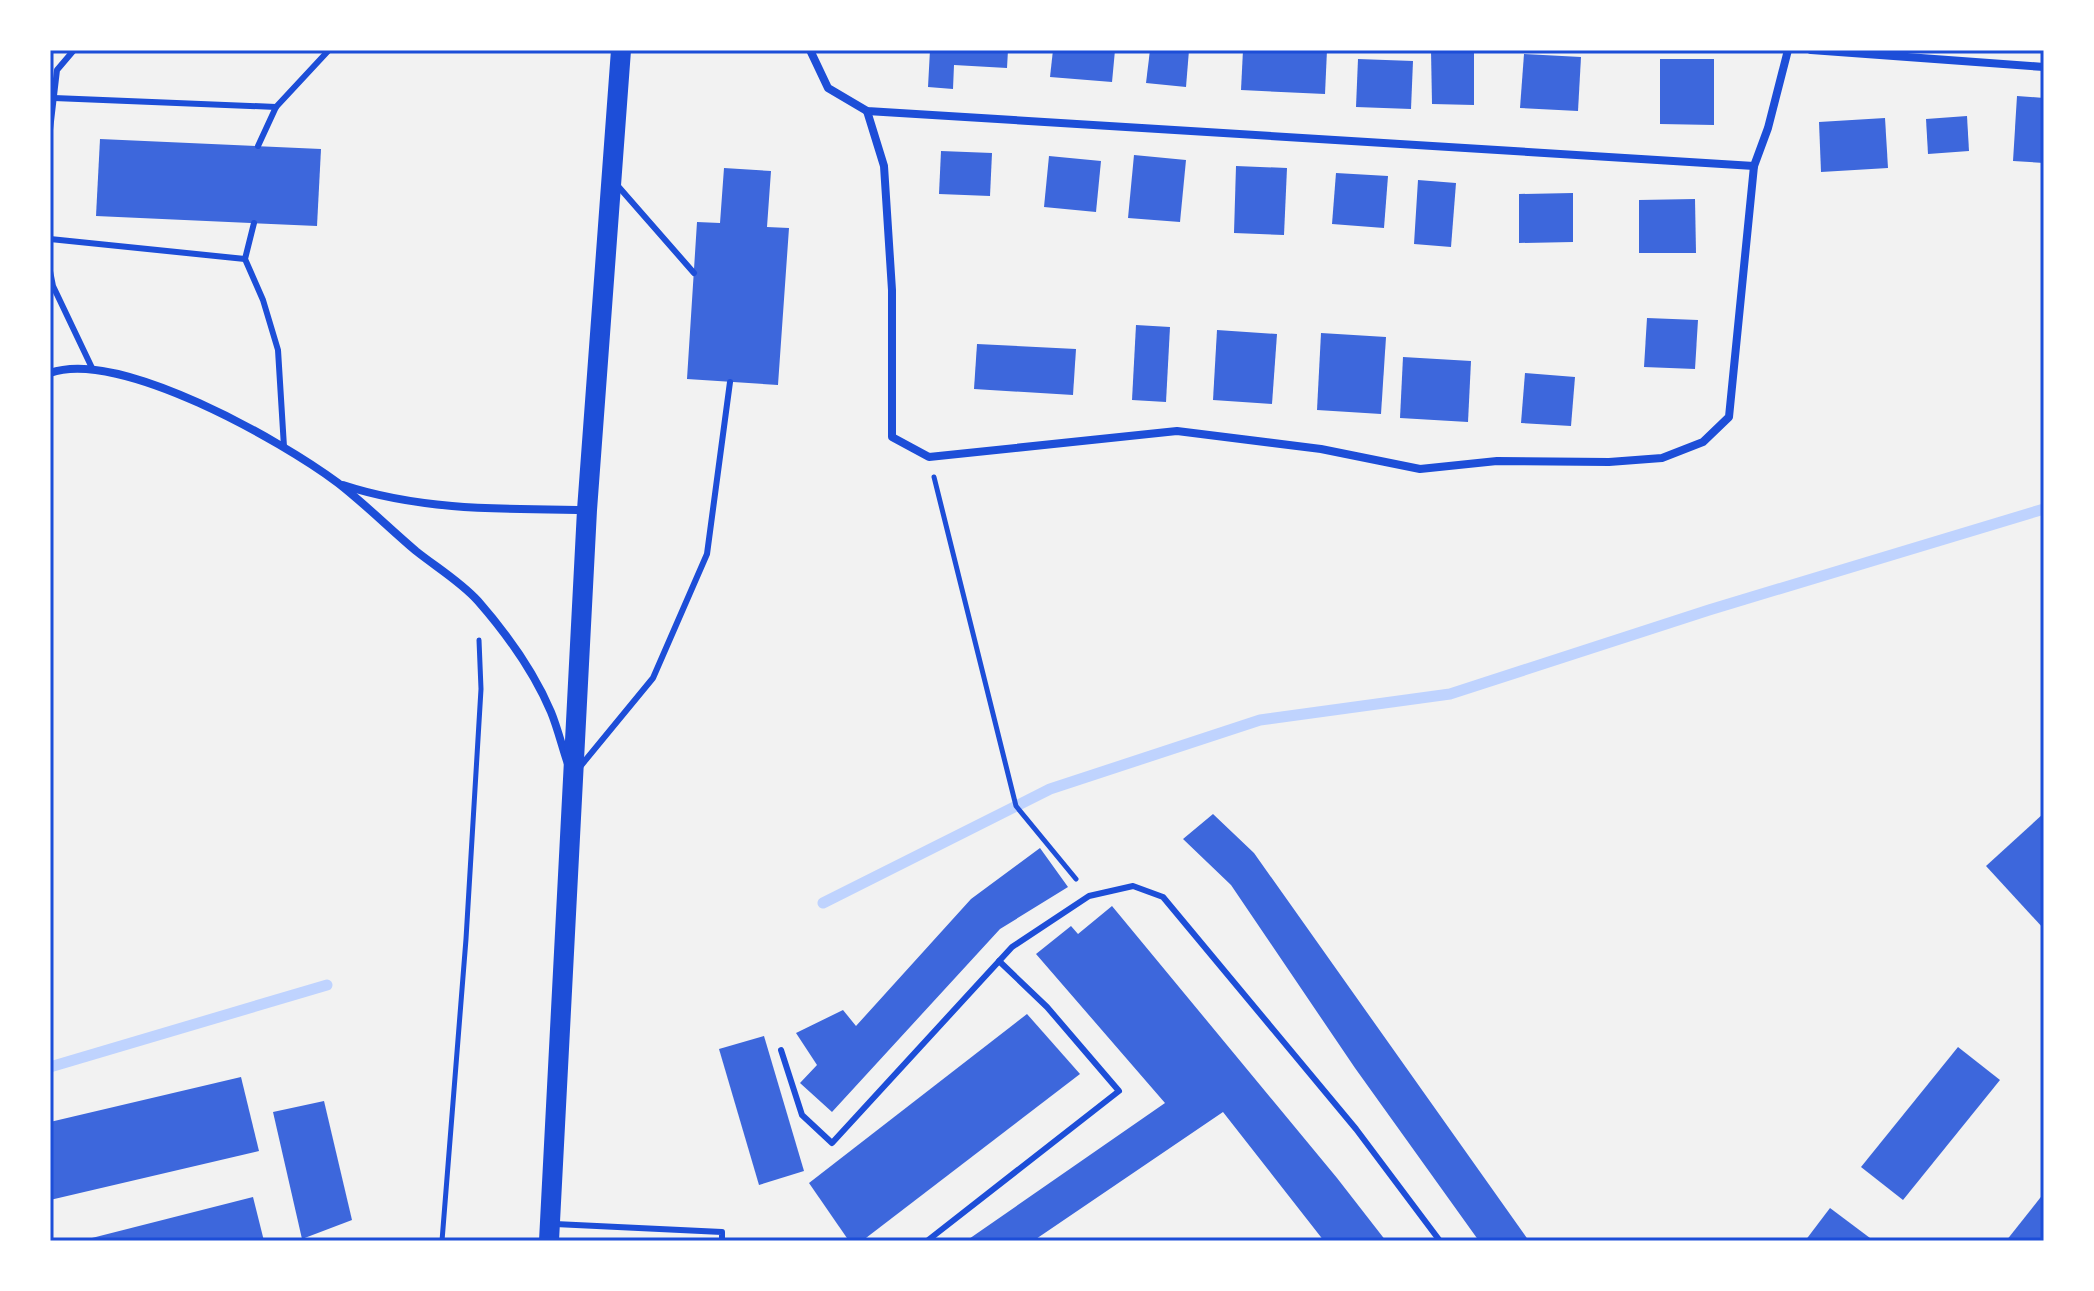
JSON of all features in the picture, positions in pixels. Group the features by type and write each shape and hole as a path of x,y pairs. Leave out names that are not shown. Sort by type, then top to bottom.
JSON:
{"main road":[{"path":"550,1233 587,510 621,50"}],"street":[{"path":"810,50 828,88 867,111 1754,166"},
{"path":"867,111 884,166 892,290 892,437 929,457 1177,431 1321,449 1420,469 1497,461 1609,462 1662,458 1703,442 1729,417 1754,166 1768,128 1788,50"},
{"path":"1811,50 2044,67"},
{"path":"50,373 64,368 93,370 149,383 203,404 284,447 339,484 477,599 529,669 551,713 572,777"},
{"path":"339,484 383,498 462,507 587,510"}],"lane":[{"path":"50,130 57,70 74,50"},
{"path":"258,146 276,107 329,50"},
{"path":"54,98 276,107"},
{"path":"613,181 694,273"},
{"path":"254,223 245,259 263,300 278,350 284,447"},
{"path":"50,239 245,259"},
{"path":"50,271 53,286 93,370"},
{"path":"572,777 653,678 707,554 730,382"},
{"path":"781,1050 802,1115 832,1143 1012,947 1089,896 1133,886 1163,897 1356,1129 1440,1241"},
{"path":"927,1241 1119,1091 1047,1007 999,961"},
{"path":"550,1233 722,1232 722,1241"}],"path":[{"path":"929,457 1016,806 1089,896"},
{"path":"442,1241 466,939 481,689 477,599"}],"building":[{"path":"930,50 1008,50 1007,68 954,65 953,89 928,87"},
{"path":"1053,50 1115,50 1112,82 1050,77"},
{"path":"1150,50 1189,50 1186,87 1146,83"},
{"path":"1243,50 1327,50 1325,94 1241,90"},
{"path":"1431,50 1474,50 1474,105 1432,104"},
{"path":"1524,54 1581,57 1578,111 1520,108"},
{"path":"1358,59 1413,61 1411,109 1356,107"},
{"path":"1660,59 1714,59 1714,125 1660,124"},
{"path":"2017,96 2044,98 2044,163 2013,161"},
{"path":"1967,116 1969,151 1928,154 1926,119"},
{"path":"1885,118 1888,168 1821,172 1819,122"},
{"path":"100,139 321,149 317,226 96,216"},
{"path":"941,151 992,153 990,196 939,194"},
{"path":"1134,155 1186,160 1180,222 1128,218"},
{"path":"1049,156 1101,161 1096,212 1044,207"},
{"path":"1236,166 1287,168 1284,235 1234,233"},
{"path":"724,168 771,171 767,227 789,228 778,385 687,379 697,222 720,223"},
{"path":"1336,173 1388,176 1384,228 1332,224"},
{"path":"1418,180 1456,183 1451,247 1414,244"},
{"path":"1573,193 1573,242 1519,243 1519,194"},
{"path":"1695,199 1696,253 1639,253 1639,200"},
{"path":"1647,318 1698,320 1695,369 1644,367"},
{"path":"1136,325 1170,327 1166,402 1132,400"},
{"path":"1217,330 1277,334 1272,404 1213,400"},
{"path":"1321,333 1386,337 1381,414 1317,410"},
{"path":"977,344 1076,349 1073,395 974,389"},
{"path":"1403,357 1471,361 1468,422 1400,418"},
{"path":"1525,373 1575,377 1571,426 1521,423"},
{"path":"2044,813 2044,929 1986,866"},
{"path":"1213,814 1254,853 1529,1241 1479,1241 1355,1068 1231,885 1183,839"},
{"path":"1040,848 1068,887 1000,929 832,1112 800,1083 817,1065 796,1033 843,1010 856,1026 971,899"},
{"path":"1112,906 1386,1241 1324,1241 1223,1112 1033,1241 966,1241 1165,1103 1036,954 1071,926 1078,934"},
{"path":"1027,1014 1080,1074 862,1241 849,1241 809,1183"},
{"path":"764,1036 804,1171 759,1185 719,1049"},
{"path":"1958,1047 2000,1080 1903,1200 1861,1167"},
{"path":"241,1077 259,1151 50,1200 50,1122"},
{"path":"324,1101 352,1220 302,1239 273,1112"},
{"path":"2044,1193 2044,1241 2006,1241"},
{"path":"253,1197 264,1241 84,1241 84,1240"},
{"path":"1830,1208 1874,1241 1805,1241"}],"waterway":[{"path":"823,903 1050,789 1260,720 1450,694 1709,610 2044,509"},
{"path":"50,1067 327,985"}]}
